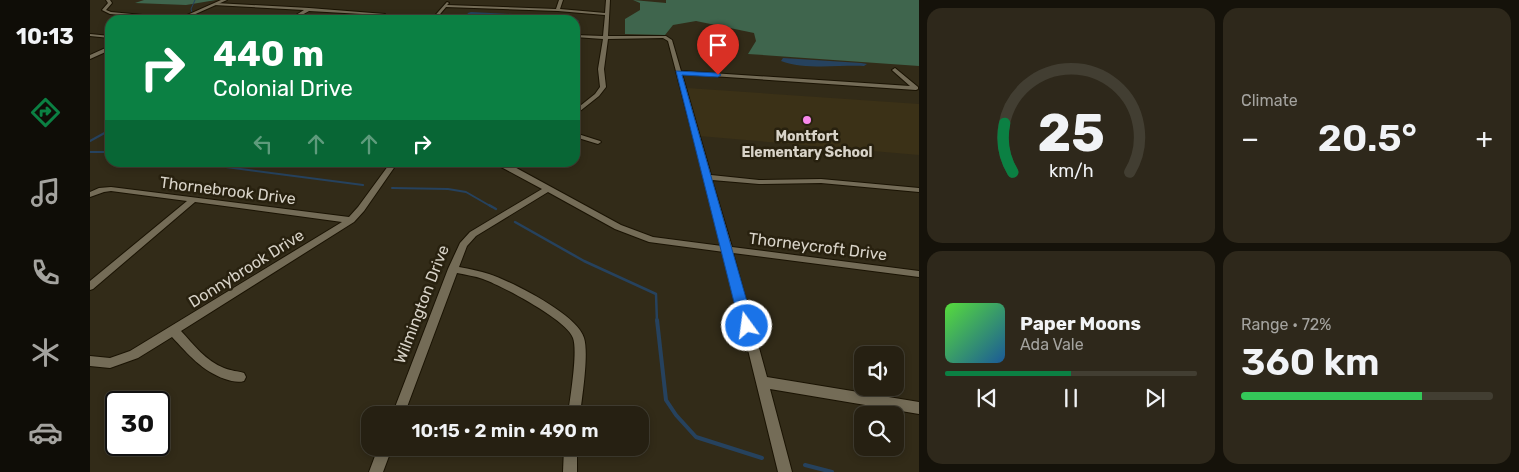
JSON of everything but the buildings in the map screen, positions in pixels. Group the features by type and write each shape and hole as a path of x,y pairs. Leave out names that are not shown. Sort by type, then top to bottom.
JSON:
{"street":[{"path":"108,0 110,3 104,10 110,13 133,15"},
{"path":"189,15 225,0"},
{"path":"437,15 450,0"},
{"path":"492,6 497,0"},
{"path":"558,10 561,0"},
{"path":"580,109 602,90 601,70 608,0"},
{"path":"215,4 382,15"},
{"path":"445,6 492,6 607,14"},
{"path":"299,15 309,9"},
{"path":"90,35 105,36"},
{"path":"580,36 668,38 728,250 786,472"},
{"path":"90,57 105,50"},
{"path":"678,72 916,88 894,70"},
{"path":"580,137 598,142"},
{"name":"Donnybrook Drive","path":"90,361 110,363 125,359 174,331 351,220 362,209 391,167"},
{"name":"Thorneycroft Drive","path":"513,167 547,189 640,237 670,243 919,274"},
{"path":"707,177 765,183 821,181 919,190"},
{"name":"Thornebrook Drive","path":"90,195 102,190 111,189 192,201 351,220"},
{"name":"Wilmington Drive","path":"401,406 462,246 473,234 547,189"},
{"path":"90,286 192,201"},
{"path":"453,269 488,277 511,288 564,320 577,333 579,346 575,406"},
{"path":"174,331 209,367 228,376 240,377"},
{"path":"762,382 919,408"},
{"path":"376,472 382,456"},
{"path":"570,472 571,456"}],"shaded area":[{"name":"Montfort Elementary School","path":"687,88 919,104 919,155 699,136"}],"green space":[{"path":"144,0 216,0 186,5 135,3"},
{"path":"633,0 666,3 666,0 919,0 919,66 748,54 756,41 754,33 696,21 673,25 665,35 625,34 625,19 640,10 640,3"}],"water":[{"path":"471,12 533,15 467,15"},
{"path":"783,58 867,64 864,66 811,66 790,64 781,61"}],"waterway":[{"path":"192,12 191,9 195,0"},
{"path":"198,14 202,15"},
{"path":"90,141 105,133"},
{"path":"90,152 105,152"},
{"path":"226,167 363,185"},
{"path":"392,188 448,189 466,192 492,207"},
{"path":"489,205 496,209"},
{"path":"515,222 584,261 656,294 657,322"},
{"path":"657,320 666,400 676,415 696,437 762,458"},
{"path":"805,465 832,472"}],"place":[{"name":"Montfort Elementary School","path":"807,120"}],"route":[{"path":"718,75 678,72 728,250 747,326"}]}
